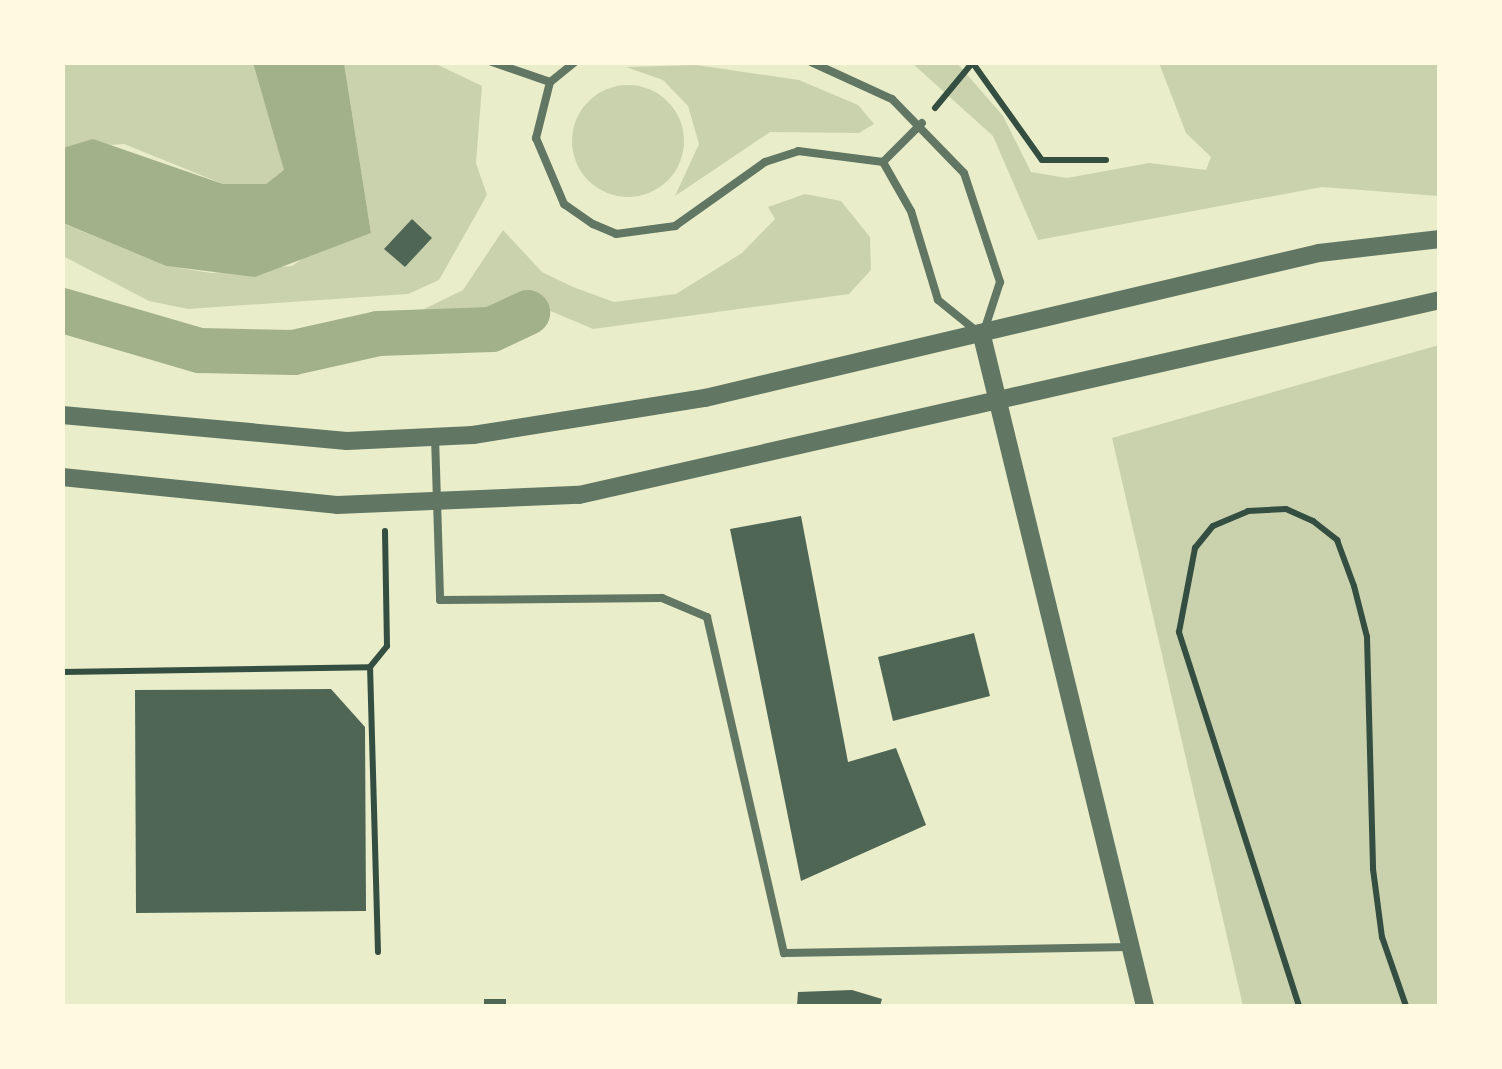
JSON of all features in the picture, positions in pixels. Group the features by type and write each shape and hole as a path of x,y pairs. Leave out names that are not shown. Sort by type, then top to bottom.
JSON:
{"street":[{"path":"62,415 346,441 434,437 705,398 982,336 1319,252 1440,240"},
{"path":"62,478 384,505 579,494 1440,300"},
{"path":"982,336 1145,1006"}],"lane":[{"path":"492,62 550,82"},
{"path":"575,62 550,82 538,109 543,171 564,204 616,234 675,226 764,162 798,150 884,162"},
{"path":"811,62 892,98 922,123 964,173 987,226 1000,282 982,336 938,300 911,211 884,162"},
{"path":"884,162 922,123"},
{"path":"434,437 440,600 662,598 707,617 784,953 1130,947"}],"path":[{"path":"922,123 972,63 1042,160 1106,160"},
{"path":"378,952 370,667 386,646 384,505"},
{"path":"1299,1006 1179,632 1196,548 1212,526 1248,511 1286,509 1313,520 1337,540 1354,586 1367,637 1376,886 1406,1006"},
{"path":"62,672 370,667"}],"shaded area":[{"path":"63,63 253,63 285,170 266,184 223,184 124,144 63,148"},
{"path":"253,63 344,63 371,233 255,277 166,266 63,223 63,148 93,139 223,184 266,184 284,170"},
{"path":"344,63 434,63 482,86 476,163 487,195 439,280 408,294 188,309 149,301 63,256 62,223 166,266 212,273 292,266 319,247 371,233"},
{"path":"912,63 957,63 1003,116 1031,172 1067,178 1149,163 1206,170 1211,157 1186,133 1159,63 1439,63 1439,196 1322,187 1038,240 993,136"},
{"path":"696,65 799,80 858,105 874,124 859,133 770,132 675,196 699,144 688,106 663,80 626,67"},
{"path":"628,85 649,89 668,101 680,120 684,141 680,162 668,181 649,193 628,197 607,193 588,181 576,162 572,141 576,120 588,101 607,89"},
{"path":"805,194 841,201 870,237 871,270 849,294 593,329 525,300 470,319 402,320 463,290 503,230 542,272 573,287 614,302 676,294 742,253 775,219 768,207"},
{"path":"1439,345 1439,1006 1243,1006 1112,438"}],"building":[{"path":"412,219 432,238 405,267 384,249"},
{"path":"801,516 848,762 896,748 926,825 801,881 730,529"},
{"path":"974,633 990,696 893,721 878,657"},
{"path":"331,689 365,727 366,911 136,913 135,690"},
{"path":"852,990 882,999 880,1006 797,1006 798,992"},
{"path":"484,999 506,999 506,1006 484,1006"}],"waterway":[{"path":"62,310 199,350 293,352 378,333 491,329 527,312"}]}
